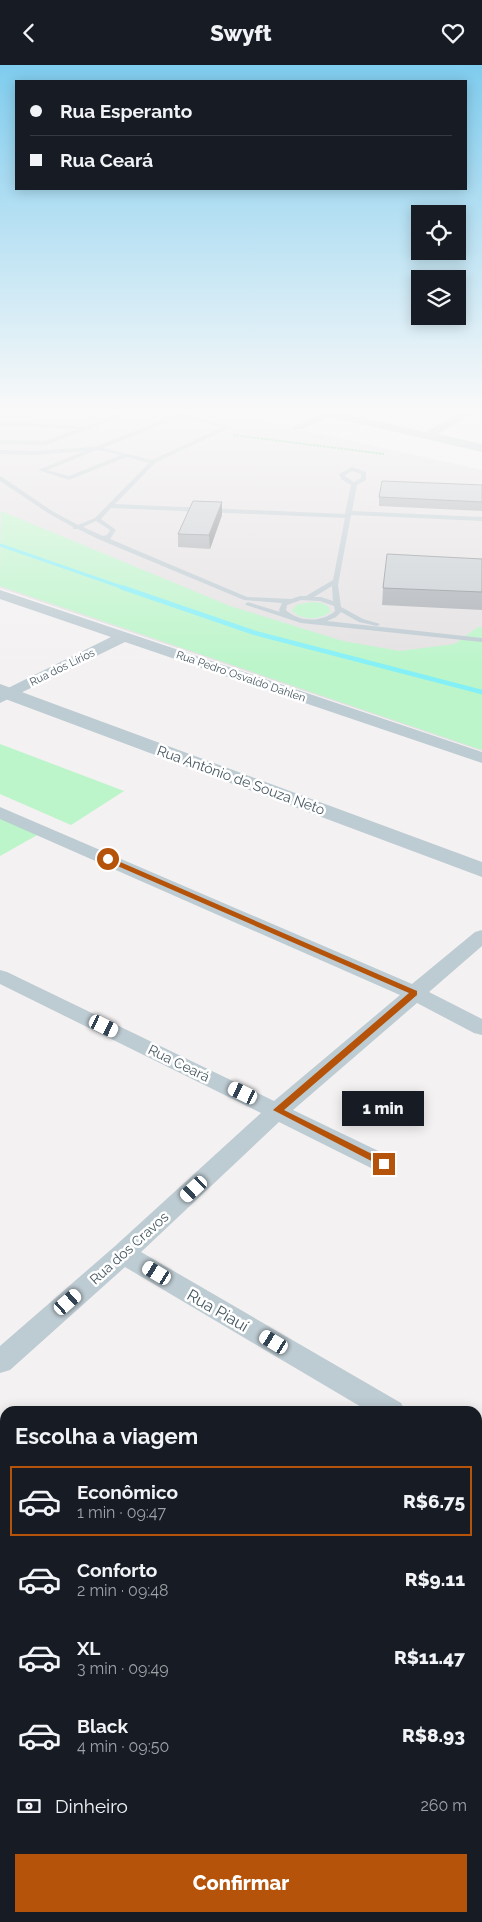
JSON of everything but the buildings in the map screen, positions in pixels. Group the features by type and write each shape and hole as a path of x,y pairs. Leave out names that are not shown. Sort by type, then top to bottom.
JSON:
{"street":[{"name":"Rua Pedro Osvaldo Dahlen","path":"0,594 482,758"},
{"name":"Rua dos Lírios","path":"3,694 125,636"},
{"name":"Rua Antônio de Souza Neto","path":"3,694 482,871"},
{"path":"0,812 414,993 482,1028"},
{"name":"Rua dos Cravos","path":"0,1362 123,1254 278,1110 482,936"},
{"name":"Rua Ceará","path":"0,976 278,1110 384,1164"},
{"name":"Rua Piauí","path":"123,1254 382,1406"}],"lane":[{"path":"24,499 49,517 105,538 246,599 290,601 307,598 336,581"},
{"path":"77,527 97,519 118,499"},
{"path":"306,621 321,620 337,614 336,581 351,499"},
{"path":"111,506 482,519"},
{"path":"90,537 105,538 112,534 113,530 97,519"},
{"path":"77,527 90,537 238,601 288,616 306,621 482,640"},
{"path":"307,598 328,600 361,621 382,625 482,634"},
{"path":"288,616 282,610 282,607 290,601"}],"shaded area":[{"path":"0,499 482,499 482,751 0,588"}],"green space":[{"path":"1,511 230,606 343,641 400,651 455,644 478,627 482,627 482,750 0,586"},
{"path":"311,602 322,603 329,607 330,612 321,617 305,618 292,610 296,605"},
{"path":"0,744 124,791 71,825 0,794"},
{"path":"0,817 39,834 0,856"}],"waterway":[{"path":"0,545 124,588"},
{"path":"121,587 255,633 482,692"}],"route":[{"path":"108,859 414,993 278,1110 384,1164"}]}
